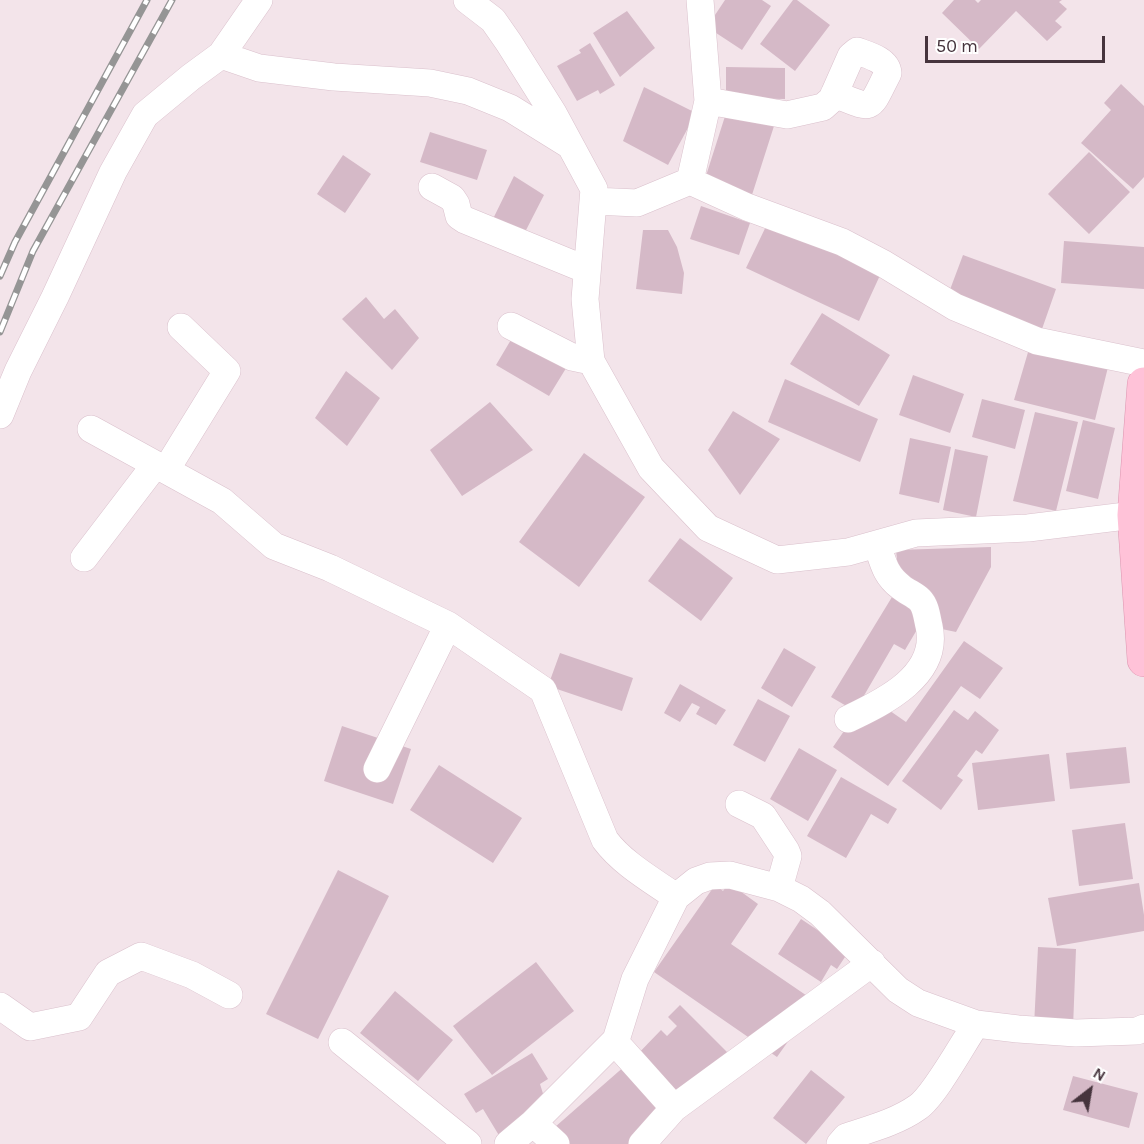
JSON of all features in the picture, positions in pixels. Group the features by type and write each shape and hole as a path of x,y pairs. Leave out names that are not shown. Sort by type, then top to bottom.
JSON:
{"street":[{"path":"0,415 18,371 113,172 145,115 221,55 259,0"},
{"path":"467,0 493,20 553,113 594,189 585,299 591,361 651,468 708,528 777,560 848,552 916,533 1028,528 1134,515"},
{"path":"690,182 708,101 700,0"},
{"path":"221,55 259,68 334,77 430,82 468,91 510,108 569,144"},
{"path":"708,101 787,115 824,107 834,94"},
{"path":"593,201 638,203 690,182 747,207 843,242 955,307 1037,341 1144,363"},
{"path":"432,187 452,198 459,216 465,220 587,270"},
{"path":"511,326 572,357 591,361"},
{"path":"84,558 160,467 227,371 181,327"},
{"path":"1144,384 1134,515 1144,648"},
{"path":"91,429 222,501 274,546 330,568 448,625 543,690 605,840 622,858 676,897"},
{"path":"848,719 884,702 904,688 921,667 930,650 931,634 921,600 887,575 877,544"},
{"path":"377,769 448,625"},
{"path":"739,804 763,816 786,851 788,856 779,888"},
{"path":"508,1144 533,1123 615,1042 635,979 676,897 696,881 710,876 730,875 779,888 801,899 820,913 898,990 918,1003 976,1024 1076,1033 1137,1031 1144,1028"},
{"path":"0,1006 30,1027 79,1017 108,974 141,956 192,975 229,995"},
{"path":"642,1144 674,1108 872,963"},
{"path":"840,1144 846,1137 905,1116 921,1106 976,1024"},
{"path":"342,1042 468,1144"},
{"path":"615,1042 674,1108"},
{"path":"533,1123 556,1144"}],"building":[{"path":"725,0 762,0 771,6 742,50 707,27"},
{"path":"793,0 797,0 830,25 795,71 760,44"},
{"path":"954,0 975,0 978,3 981,0 1062,0 1059,2 1067,9 1055,21 1062,27 1047,41 1016,11 979,49 942,13"},
{"path":"627,11 655,48 620,77 593,33"},
{"path":"590,43 615,85 600,94 598,90 577,101 557,66 581,53 579,50"},
{"path":"726,67 785,68 785,99 726,98"},
{"path":"1121,84 1144,106 1144,177 1133,189 1081,143 1111,110 1104,103"},
{"path":"644,87 696,113 668,165 623,141"},
{"path":"727,110 774,126 751,198 704,182"},
{"path":"430,132 487,150 477,180 420,162"},
{"path":"1089,152 1130,192 1089,234 1048,194"},
{"path":"343,155 371,174 345,213 317,194"},
{"path":"514,176 544,195 523,236 491,223"},
{"path":"701,206 750,223 739,255 690,239"},
{"path":"770,218 882,271 859,321 746,268"},
{"path":"643,230 668,230 677,247 684,273 682,294 636,289"},
{"path":"1064,241 1144,247 1144,289 1061,283"},
{"path":"963,255 1056,289 1042,329 948,295"},
{"path":"366,297 384,319 395,309 419,338 392,370 342,319"},
{"path":"822,313 890,355 859,406 790,364"},
{"path":"515,333 568,365 549,396 496,365"},
{"path":"1031,342 1109,363 1095,420 1014,400"},
{"path":"346,371 380,398 347,446 315,418"},
{"path":"913,375 964,394 950,433 899,415"},
{"path":"785,379 878,419 860,462 768,422"},
{"path":"982,399 1025,410 1015,449 972,437"},
{"path":"490,402 533,450 462,496 430,450"},
{"path":"733,411 780,439 740,495 708,450"},
{"path":"1035,412 1078,422 1056,511 1013,501"},
{"path":"1083,420 1115,428 1098,499 1066,491"},
{"path":"910,438 951,447 939,503 899,494"},
{"path":"955,449 988,456 976,517 943,510"},
{"path":"584,453 645,497 579,587 519,542"},
{"path":"680,538 733,578 701,621 648,581"},
{"path":"991,547 991,567 956,632 937,628 899,579 896,550"},
{"path":"892,597 925,616 905,650 894,644 855,711 831,697"},
{"path":"964,641 1003,668 980,699 961,686 888,786 833,747 853,718 883,706 906,722"},
{"path":"784,648 816,667 792,707 761,688"},
{"path":"560,653 633,678 622,711 548,686"},
{"path":"680,684 726,710 716,725 696,714 700,707 692,703 680,722 664,713"},
{"path":"758,699 790,716 765,762 733,745"},
{"path":"954,710 968,720 975,711 999,730 982,754 976,750 957,776 963,780 941,810 902,781"},
{"path":"342,726 411,749 393,804 324,781"},
{"path":"1126,747 1130,783 1070,789 1066,753"},
{"path":"799,748 837,770 808,821 770,799"},
{"path":"1049,754 1055,801 978,810 972,763"},
{"path":"439,765 522,818 493,863 410,810"},
{"path":"841,777 897,809 888,824 871,814 846,858 807,836"},
{"path":"1125,823 1133,879 1079,886 1072,830"},
{"path":"338,870 389,896 318,1039 266,1014"},
{"path":"729,883 758,904 731,944 816,1002 777,1057 654,972 715,885 723,891"},
{"path":"1139,883 1144,931 1057,946 1048,898"},
{"path":"801,919 849,951 837,969 831,965 821,982 778,954"},
{"path":"1038,947 1076,949 1073,1028 1034,1026"},
{"path":"536,962 574,1011 492,1075 453,1026"},
{"path":"395,991 453,1040 418,1081 360,1033"},
{"path":"680,1005 729,1054 718,1066 714,1062 674,1101 632,1060 661,1030 667,1036 677,1026 668,1017"},
{"path":"532,1053 548,1079 540,1084 545,1100 503,1142 483,1109 476,1113 464,1094"},
{"path":"626,1065 675,1120 648,1144 570,1144 555,1127"},
{"path":"811,1070 845,1097 806,1144 773,1118"},
{"path":"1073,1076 1138,1093 1129,1128 1063,1110"}],"railway":[{"path":"0,276 15,242 147,0"},
{"path":"0,332 33,251 172,0"}]}
